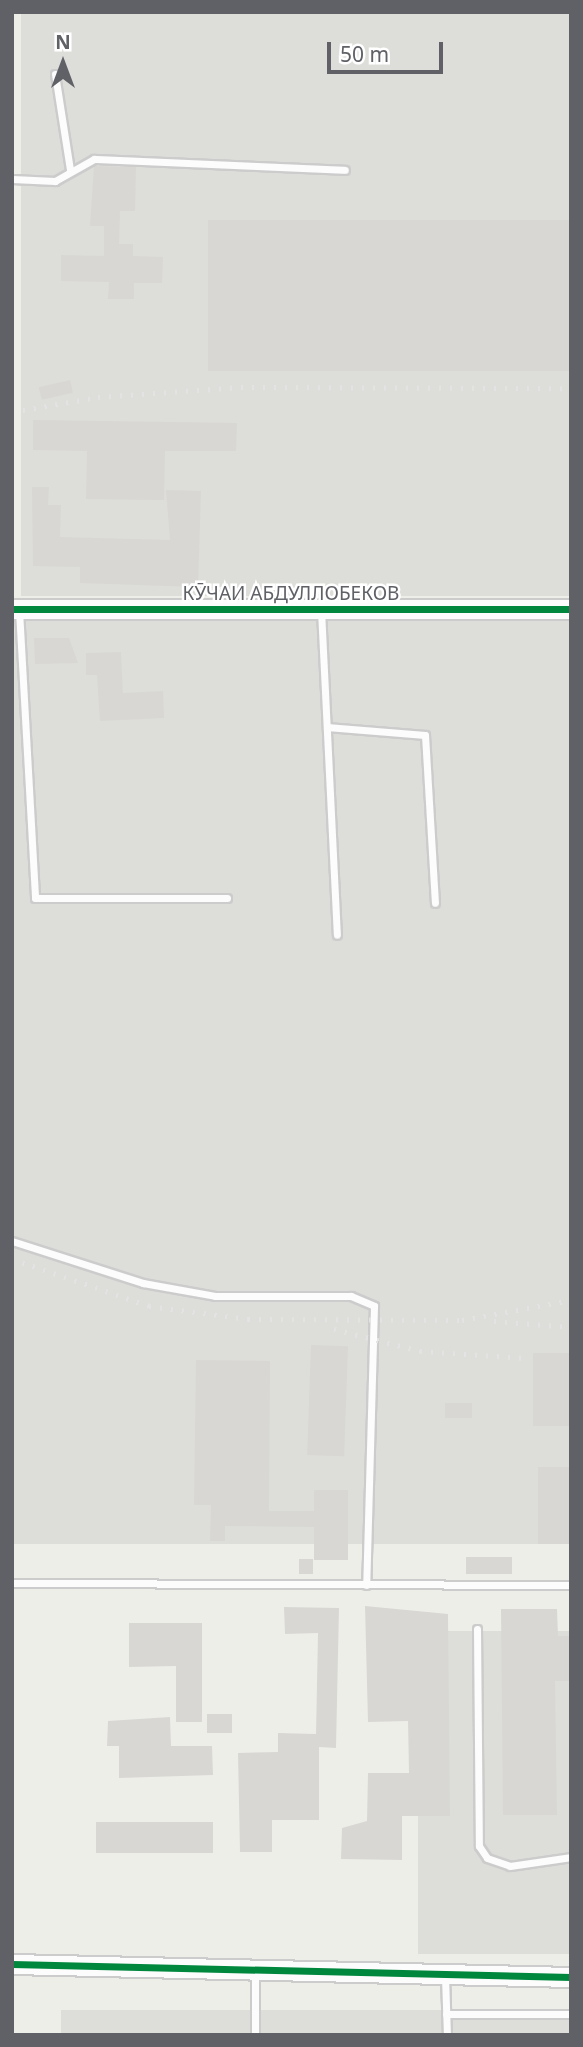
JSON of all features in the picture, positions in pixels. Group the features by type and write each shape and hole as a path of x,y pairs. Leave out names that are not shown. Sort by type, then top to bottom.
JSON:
{"street":[{"name":"КӮЧАИ АБДУЛЛОБЕКОВ","path":"15,610 571,609"},
{"path":"12,1964 571,1978"}],"lane":[{"path":"55,74 70,170"},
{"path":"12,179 55,181 70,170 94,159 345,170"},
{"path":"321,609 337,935"},
{"path":"15,610 35,898 227,898"},
{"path":"327,727 425,735 435,903"},
{"path":"12,1241 130,1279 215,1296 351,1296 374,1306 366,1584"},
{"path":"12,1583 571,1586"},
{"path":"477,1629 479,1846 487,1858 510,1866 571,1857"},
{"path":"255,1969 255,2035"},
{"path":"444,1974 446,2035"},
{"path":"446,2014 571,2014"}],"shaded area":[{"path":"21,12 571,12 571,596 21,596"},
{"path":"12,615 571,615 571,1544 12,1544"},
{"path":"418,1631 571,1631 571,1954 418,1954"},
{"path":"61,2010 571,2010 571,2035 61,2035"}],"building":[{"path":"94,166 136,167 135,211 120,211 119,244 133,244 133,256 163,257 162,283 134,283 134,299 108,299 109,282 61,281 61,255 104,256 104,226 90,226"},
{"path":"208,220 571,220 571,371 208,371"},
{"path":"70,380 73,393 42,400 39,387"},
{"path":"33,420 237,423 236,451 165,451 164,500 86,499 87,451 33,450"},
{"path":"32,487 49,487 48,505 61,505 60,537 170,540 166,490 201,491 198,587 80,583 80,567 33,566"},
{"path":"34,638 69,638 78,663 35,664"},
{"path":"121,652 123,693 163,691 164,718 100,721 97,675 86,675 86,653"},
{"path":"311,1345 348,1346 344,1456 307,1455"},
{"path":"533,1353 571,1353 571,1426 533,1426"},
{"path":"196,1360 270,1361 269,1511 314,1511 314,1490 348,1490 348,1560 314,1560 314,1527 225,1526 225,1541 210,1541 211,1505 194,1505"},
{"path":"445,1403 472,1403 472,1418 445,1418"},
{"path":"538,1467 571,1467 571,1544 538,1544"},
{"path":"466,1557 512,1557 512,1574 466,1574"},
{"path":"299,1559 313,1559 313,1574 299,1574"},
{"path":"365,1606 448,1614 450,1816 402,1816 402,1860 341,1859 342,1828 367,1821 368,1773 409,1773 408,1721 368,1722"},
{"path":"284,1607 339,1608 336,1748 319,1747 319,1820 272,1820 272,1852 240,1852 238,1753 278,1752 278,1733 316,1734 318,1633 285,1634"},
{"path":"501,1609 557,1609 558,1636 571,1636 571,1681 555,1681 557,1815 503,1815"},
{"path":"129,1623 202,1623 202,1722 176,1722 176,1666 129,1667"},
{"path":"207,1714 232,1714 232,1733 207,1733"},
{"path":"170,1717 171,1746 212,1746 213,1775 119,1778 119,1746 107,1746 108,1721"},
{"path":"96,1822 213,1822 213,1853 96,1853"}],"railway":[{"path":"12,412 98,397 241,387 571,388"},
{"path":"12,1259 149,1306 248,1319 462,1320 571,1300"},
{"path":"494,1321 571,1327"},
{"path":"334,1329 420,1351 527,1358"}],"cycle path":[{"path":"12,609 571,609"},
{"path":"12,1964 571,1977"}]}
